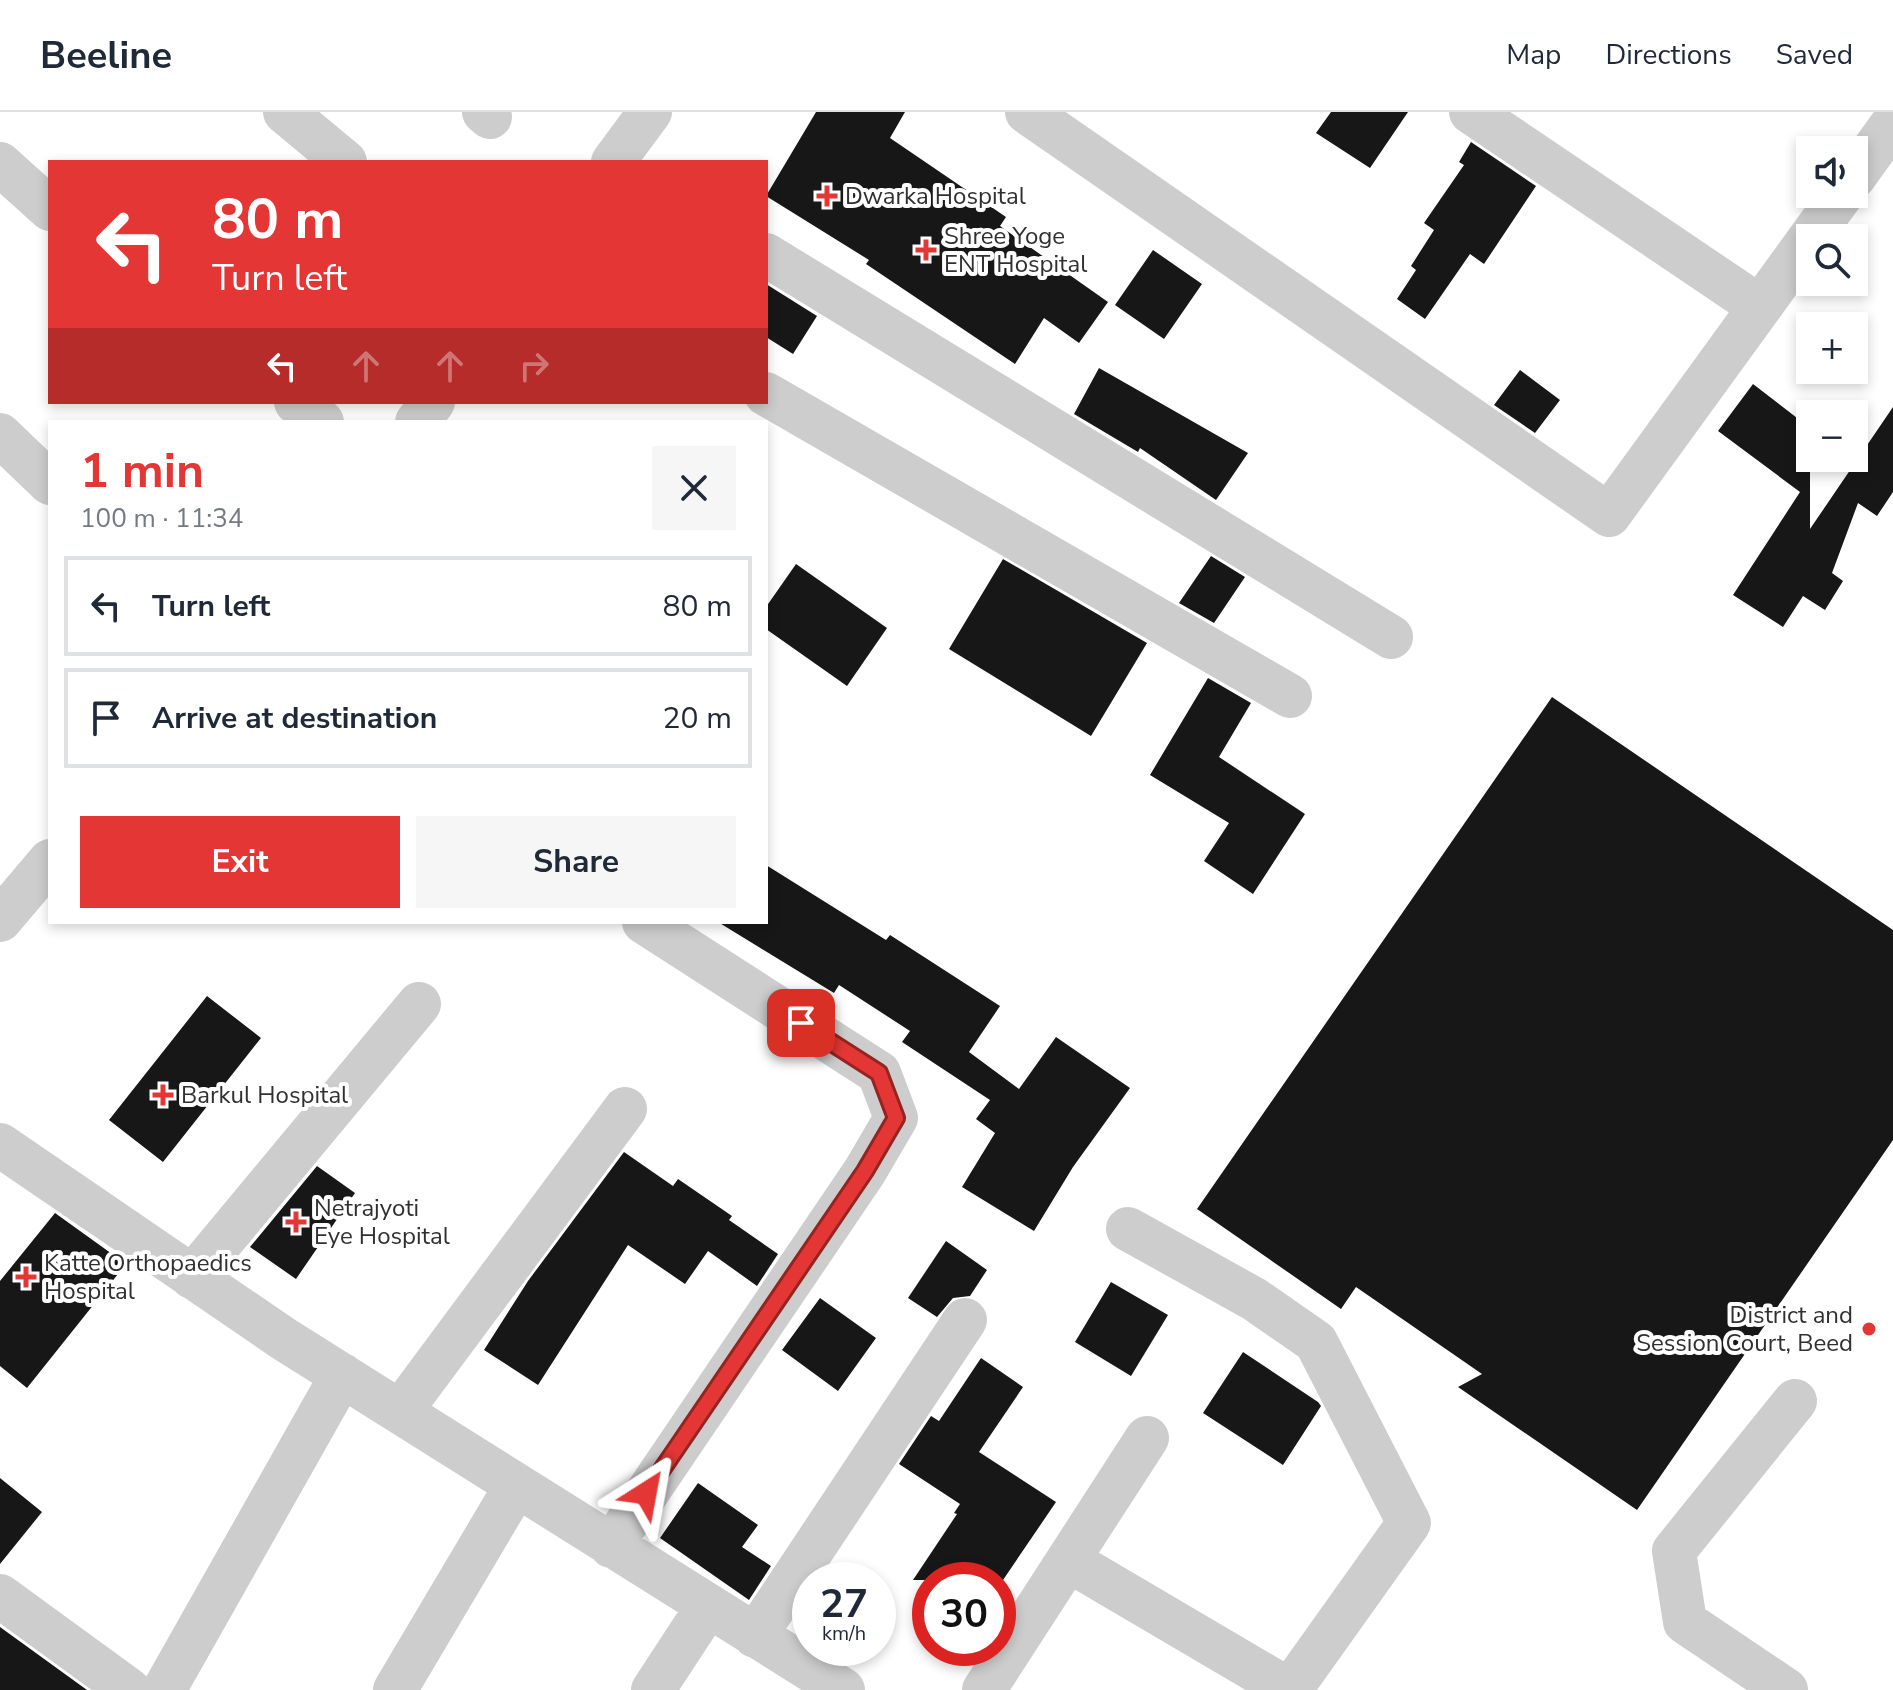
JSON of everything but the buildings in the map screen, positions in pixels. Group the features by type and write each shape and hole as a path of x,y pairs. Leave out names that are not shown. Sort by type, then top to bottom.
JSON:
{"street":[{"path":"285,112 343,160"},
{"path":"614,160 650,112"},
{"path":"1027,112 1609,515 1832,208"},
{"path":"1471,112 1760,307"},
{"path":"1868,158 1893,123"},
{"path":"0,164 48,207"},
{"path":"768,256 1391,637"},
{"path":"768,395 1290,696"},
{"path":"299,404 319,420"},
{"path":"419,420 431,404"},
{"path":"0,435 48,481"},
{"path":"0,920 48,863"},
{"path":"611,1546 865,1171 896,1118 879,1073 647,924"},
{"path":"192,1277 419,1004"},
{"path":"400,1412 625,1109"},
{"path":"0,1145 342,1375 843,1690"},
{"path":"1068,1560 1289,1690 1409,1523 1316,1342 1254,1299 1128,1229"},
{"path":"755,1636 965,1320"},
{"path":"164,1690 342,1375"},
{"path":"1786,1690 1685,1622 1674,1551 1795,1401"},
{"path":"984,1690 1147,1438"},
{"path":"395,1690 516,1486"},
{"path":"0,1596 129,1690"},
{"path":"653,1690 708,1606"}],"place":[{"name":"Dwarka Hospital","path":"827,196"},
{"name":"Shree Yoge ENT Hospital","path":"926,250"},
{"name":"Barkul Hospital","path":"163,1095"},
{"name":"Netrajyoti Eye Hospital","path":"296,1222"},
{"name":"Katte Orthopaedics Hospital","path":"26,1277"},
{"name":"District and Session Court, Beed","path":"1869,1329"}],"route":[{"path":"646,1493 865,1171 896,1118 879,1073 801,1023"}]}
